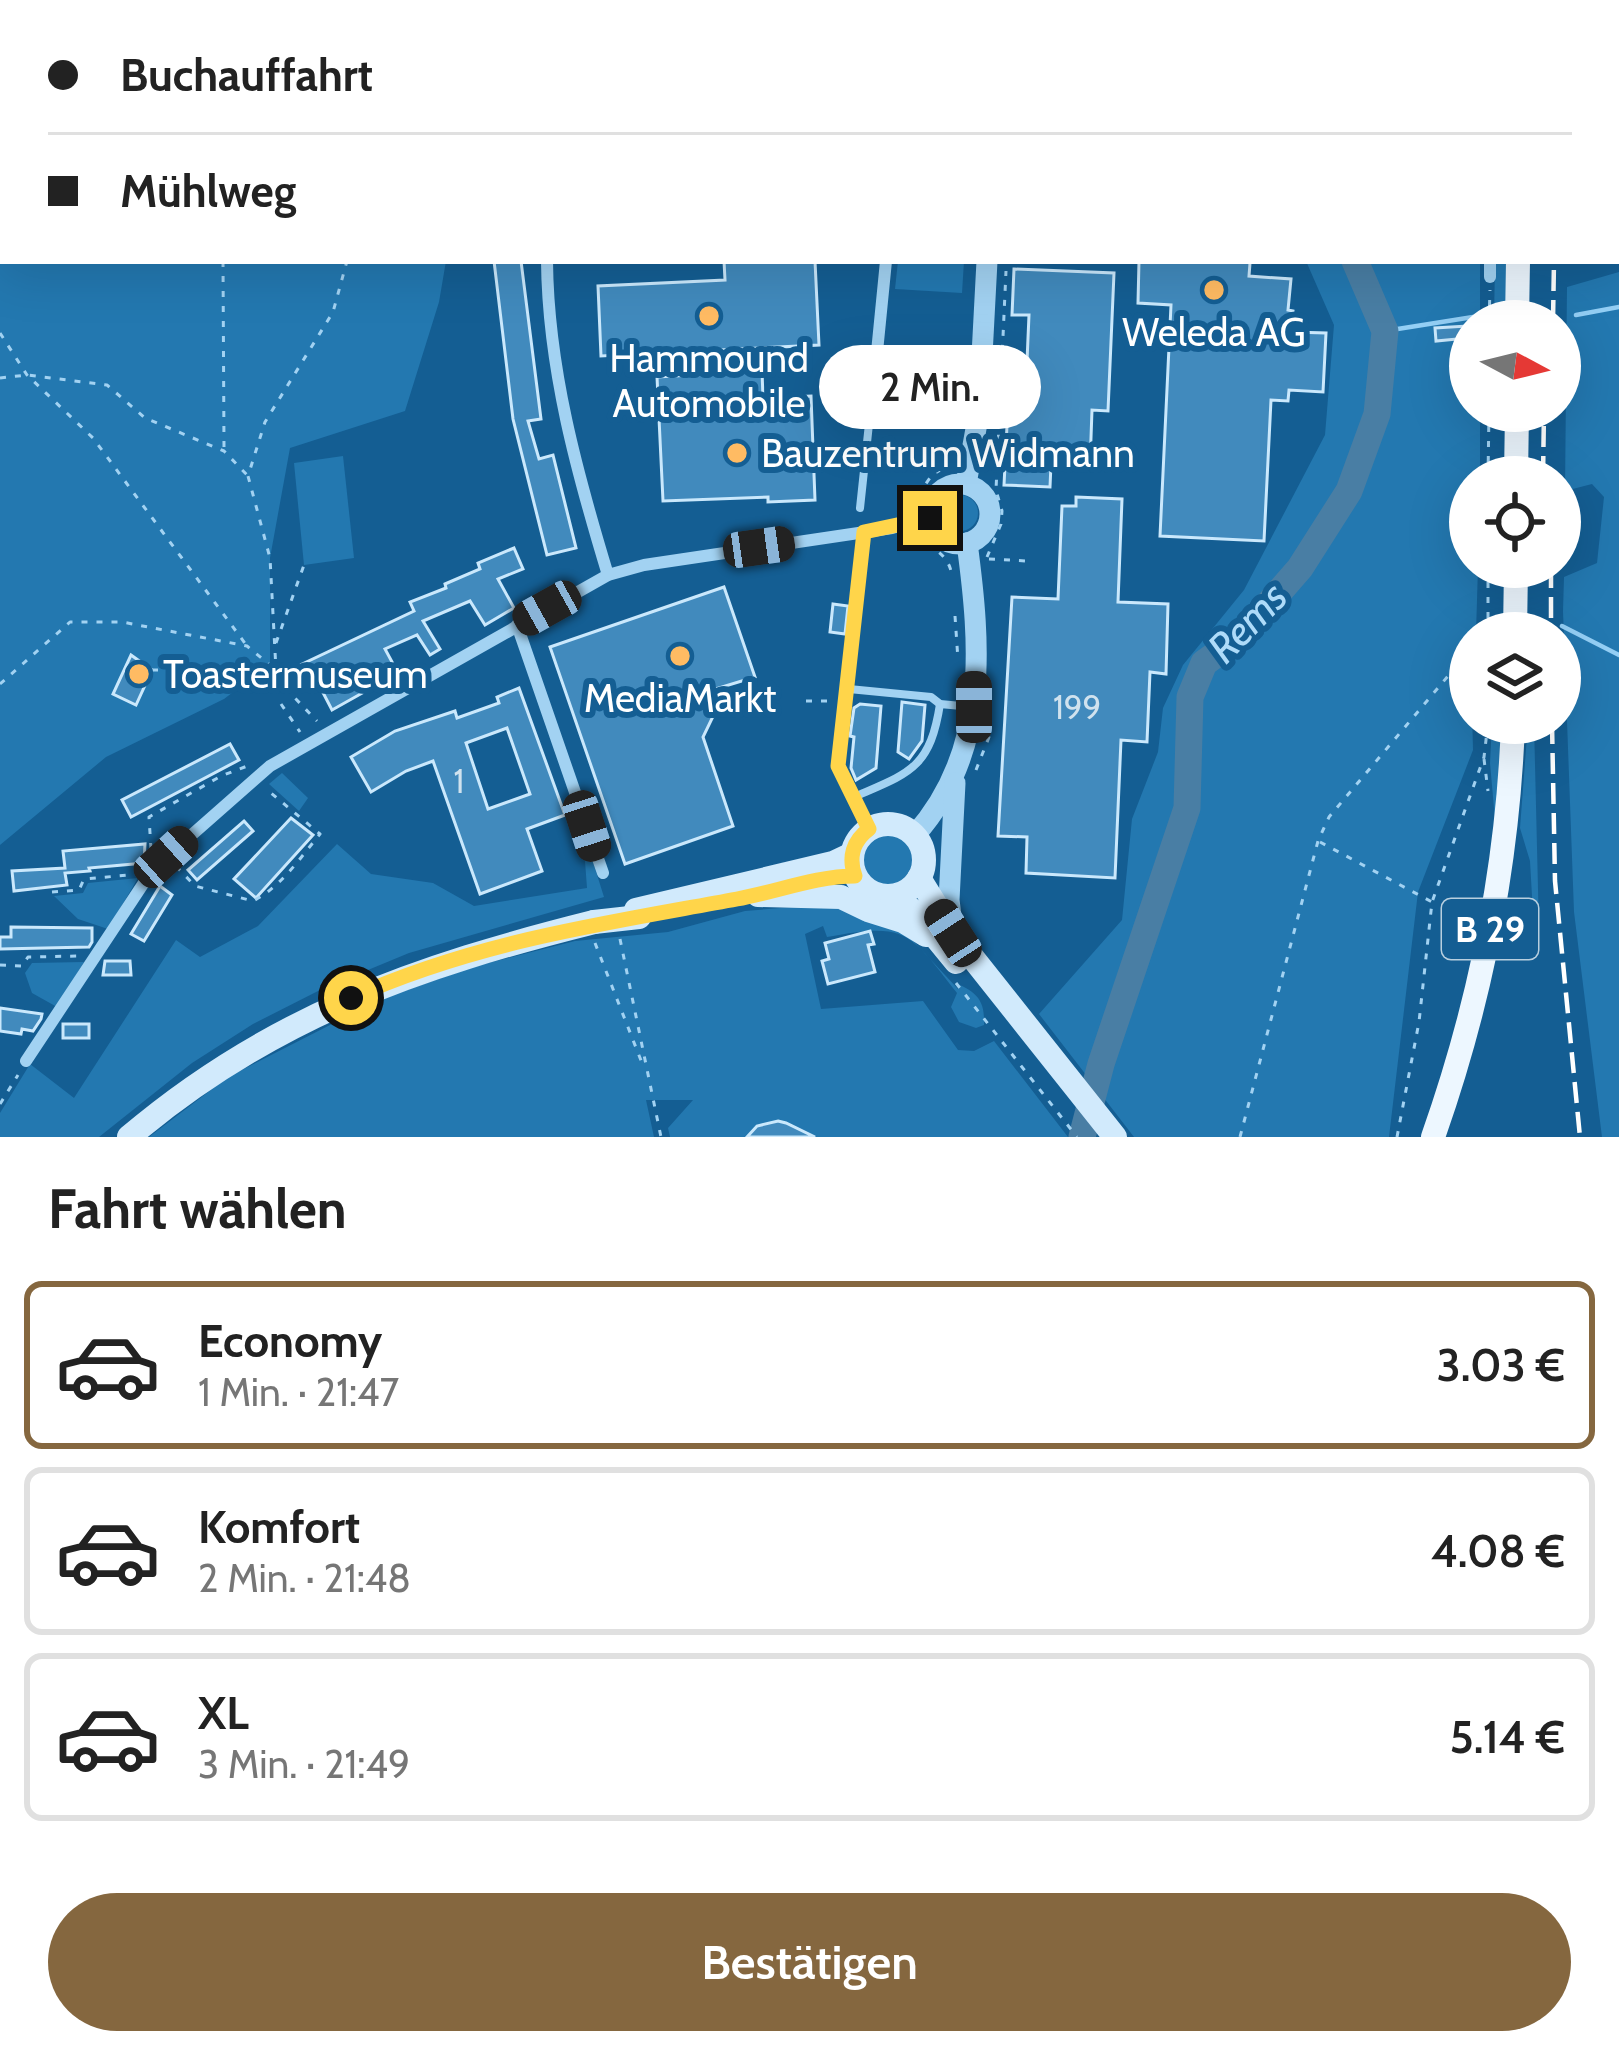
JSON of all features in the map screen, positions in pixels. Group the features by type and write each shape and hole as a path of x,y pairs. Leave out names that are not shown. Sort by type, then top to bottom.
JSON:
{"main road":[{"path":"1517,300 1518,264"},
{"name":"B 29","path":"1435,1134 1459,1060 1492,918 1506,828 1512,744"},
{"path":"892,896 908,890 919,878 924,856 915,835 898,824 869,829 855,844 854,865 870,892 892,896 947,939"},
{"path":"638,914 833,863 854,865"},
{"path":"758,896 854,865"},
{"path":"919,878 947,939 1095,1137"},
{"path":"129,1137 172,1101 277,1032 388,982 490,948 591,923 758,896 841,897 947,939"},
{"path":"1051,1079 1115,1137"}],"street":[{"path":"547,264 573,453 608,575"},
{"path":"876,362 886,264"},
{"path":"966,484 974,458 987,264"},
{"path":"1490,264 1490,277"},
{"path":"966,484 985,497 990,513 981,535 967,543 947,542 930,518 939,492 946,486 966,484"},
{"path":"26,1061 151,871 269,766 307,743 608,575 930,518"},
{"path":"947,939 956,776 974,707 967,543"},
{"path":"517,625 603,873"},
{"path":"915,835 956,776"}],"lane":[{"path":"860,508 874,377 981,371"},
{"path":"864,532 838,766 869,829"},
{"path":"849,689 931,697 940,704 974,707"},
{"path":"854,797 910,773 931,741 940,704"}],"path":[{"path":"224,264 224,451"},
{"path":"248,476 265,422 333,312 345,264"},
{"path":"1006,264 996,490 1002,511 987,558 1027,561"},
{"path":"1490,277 1490,300"},
{"path":"0,333 27,374 93,438 247,646 276,670 292,696 328,731"},
{"path":"0,378 27,374 107,386 145,418 224,451 248,476 270,558 276,670"},
{"path":"904,510 956,454"},
{"path":"912,541 932,548 950,566"},
{"path":"274,649 304,565"},
{"path":"0,684 70,622 122,622 247,646"},
{"path":"152,670 276,670"},
{"path":"1240,1137 1318,841 1329,817 1449,675"},
{"path":"806,701 844,701"},
{"path":"281,704 307,743"},
{"path":"1397,1137 1419,1022 1432,902 1486,744"},
{"path":"52,892 79,890 84,879 151,871 149,817 221,776 255,763 269,766"},
{"path":"166,857 195,886 253,901 260,898 320,834 254,779"},
{"path":"1318,841 1432,902"},
{"path":"591,923 644,1070"},
{"path":"621,946 661,1137"},
{"path":"0,965 22,966 28,957 95,956"},
{"path":"948,973 1051,1079 1077,1137"},
{"path":"0,1104 26,1061"}],"shaded area":[{"path":"0,264 445,264 439,302 405,411 290,448 270,558 270,664 224,699 106,757 0,845"},
{"path":"898,264 964,264 962,293 895,289"},
{"path":"1307,264 1480,264 1480,300 1449,300 1449,432 1480,432 1480,456 1449,456 1449,588 1477,588 1477,612 1449,612 1449,744 1473,744 1473,750 1418,892 1389,1137 1134,1137 1039,1014 1122,920 1132,819 1158,752 1163,708 1183,665 1244,590 1325,435 1334,325"},
{"path":"1495,264 1510,264 1511,300 1494,300"},
{"path":"1619,272 1619,1137 1602,1137 1574,912 1568,744 1581,744 1581,612 1563,612 1564,588 1581,588 1581,570 1597,563 1604,497 1592,484 1581,487 1581,456 1565,456 1566,432 1581,432 1581,300 1567,300 1567,287"},
{"path":"343,456 354,558 304,565 294,463"},
{"path":"960,495 973,500 978,513 973,526 960,531 947,526 942,513 947,500"},
{"path":"1491,744 1505,744 1497,842"},
{"path":"1526,744 1535,744 1539,930 1534,931 1530,861 1520,828"},
{"path":"282,773 308,798 299,811 269,784"},
{"path":"886,831 905,839 913,858 905,877 886,885 867,877 859,858 867,839"},
{"path":"337,844 371,874 433,883 474,906 587,888 584,848 588,846 604,897 409,953 322,989 253,1024 192,1063 99,1137 0,1137 0,1113 30,1064 74,1098 176,940 200,957 258,926"},
{"path":"138,878 108,929 78,919 54,896 83,893 88,883"},
{"path":"830,904 903,930 923,951 890,932 827,937 823,926 805,934 821,1009 923,1001 958,1050 974,1051 994,1041 1068,1137 670,1137 668,1128 693,1100 646,1100 654,1137 149,1137 228,1077 381,999 476,966 575,941 668,932 745,911"},
{"path":"930,959 958,989 960,985 976,996 984,1025 976,1028 959,1022 951,1007 957,993"},
{"path":"84,962 57,1007 32,993 25,973 32,963"}],"building":[{"path":"494,264 521,264 541,419 528,421 539,459 553,455 576,548 547,555 513,419"},
{"name":"Hammound Automobile","path":"724,264 815,264 819,345 601,356 598,286 725,280"},
{"path":"1139,264 1250,264 1249,276 1291,279 1292,332 1326,333 1323,392 1289,390 1288,401 1271,400 1264,541 1160,536 1171,305 1138,303"},
{"path":"1014,269 1114,273 1108,411 1092,410 1090,465 1051,464 1050,487 1004,485 1008,406 1025,407 1029,315 1012,315"},
{"path":"1449,327 1449,340 1436,341 1435,328"},
{"name":"Bauzentrum Widmann","path":"762,371 763,398 811,396 815,500 663,501 657,377"},
{"path":"1076,497 1122,499 1118,602 1168,604 1166,674 1150,672 1147,742 1121,740 1115,878 1026,873 1027,837 998,836 1012,597 1058,599 1062,506 1076,506"},
{"path":"514,548 523,569 498,579 514,608 485,625 470,601 423,621 440,649 430,655 417,635 385,649 398,673 332,710 318,683 305,689 296,667 414,611 410,602 446,588 445,584 480,569 478,563"},
{"path":"724,587 755,677 702,693 720,702 703,737 733,826 625,864 550,647"},
{"path":"833,604 848,606 845,634 830,632"},
{"path":"131,655 152,670 136,705 113,694"},
{"path":"519,688 565,815 527,829 542,871 480,894 433,761 371,792 351,757 395,731 455,711 457,718 499,703 497,697","holes":["507,728 530,794 488,809 466,743"]},
{"path":"902,702 925,705 922,741 909,759 898,752"},
{"path":"881,706 876,768 856,780 851,768 854,737 850,736 854,708"},
{"path":"230,744 239,760 131,817 122,800"},
{"path":"291,818 313,835 256,898 234,879"},
{"path":"244,821 253,831 197,880 188,870"},
{"path":"145,844 144,863 65,873 67,885 14,891 12,871 65,868 63,851"},
{"path":"160,886 172,895 144,941 131,934"},
{"path":"11,927 92,928 92,942 89,947 0,949 0,937 11,937"},
{"path":"870,931 874,944 868,945 875,972 828,984 822,961 829,959 825,943"},
{"path":"105,961 130,961 131,975 103,975"},
{"path":"0,1008 42,1014 41,1019 33,1031 0,1031"},
{"path":"63,1024 89,1024 89,1038 63,1038"},
{"path":"778,1121 815,1137 747,1137 757,1126"}],"waterway":[{"name":"Rems","path":"1082,1137 1101,1064 1187,808 1190,697 1204,663 1239,638 1300,568 1349,491 1377,414 1385,331 1356,264"},
{"path":"1581,314 1619,307"},
{"path":"1385,331 1449,321"},
{"path":"1581,636 1619,655"}],"railway":[{"path":"1553,300 1554,264"},
{"path":"1543,456 1544,432"},
{"path":"1551,588 1551,612"},
{"path":"1552,744 1555,881 1580,1137"}],"place":[{"name":"Weleda AG","path":"1214,290"},
{"name":"Hammound Automobile","path":"709,316"},
{"name":"Bauzentrum Widmann","path":"737,453"},
{"name":"MediaMarkt","path":"680,656"},
{"name":"Toastermuseum","path":"139,674"}],"route":[{"path":"351,998 490,948 594,922 855,876 852,854 869,829 838,766 864,532 930,518"}]}
